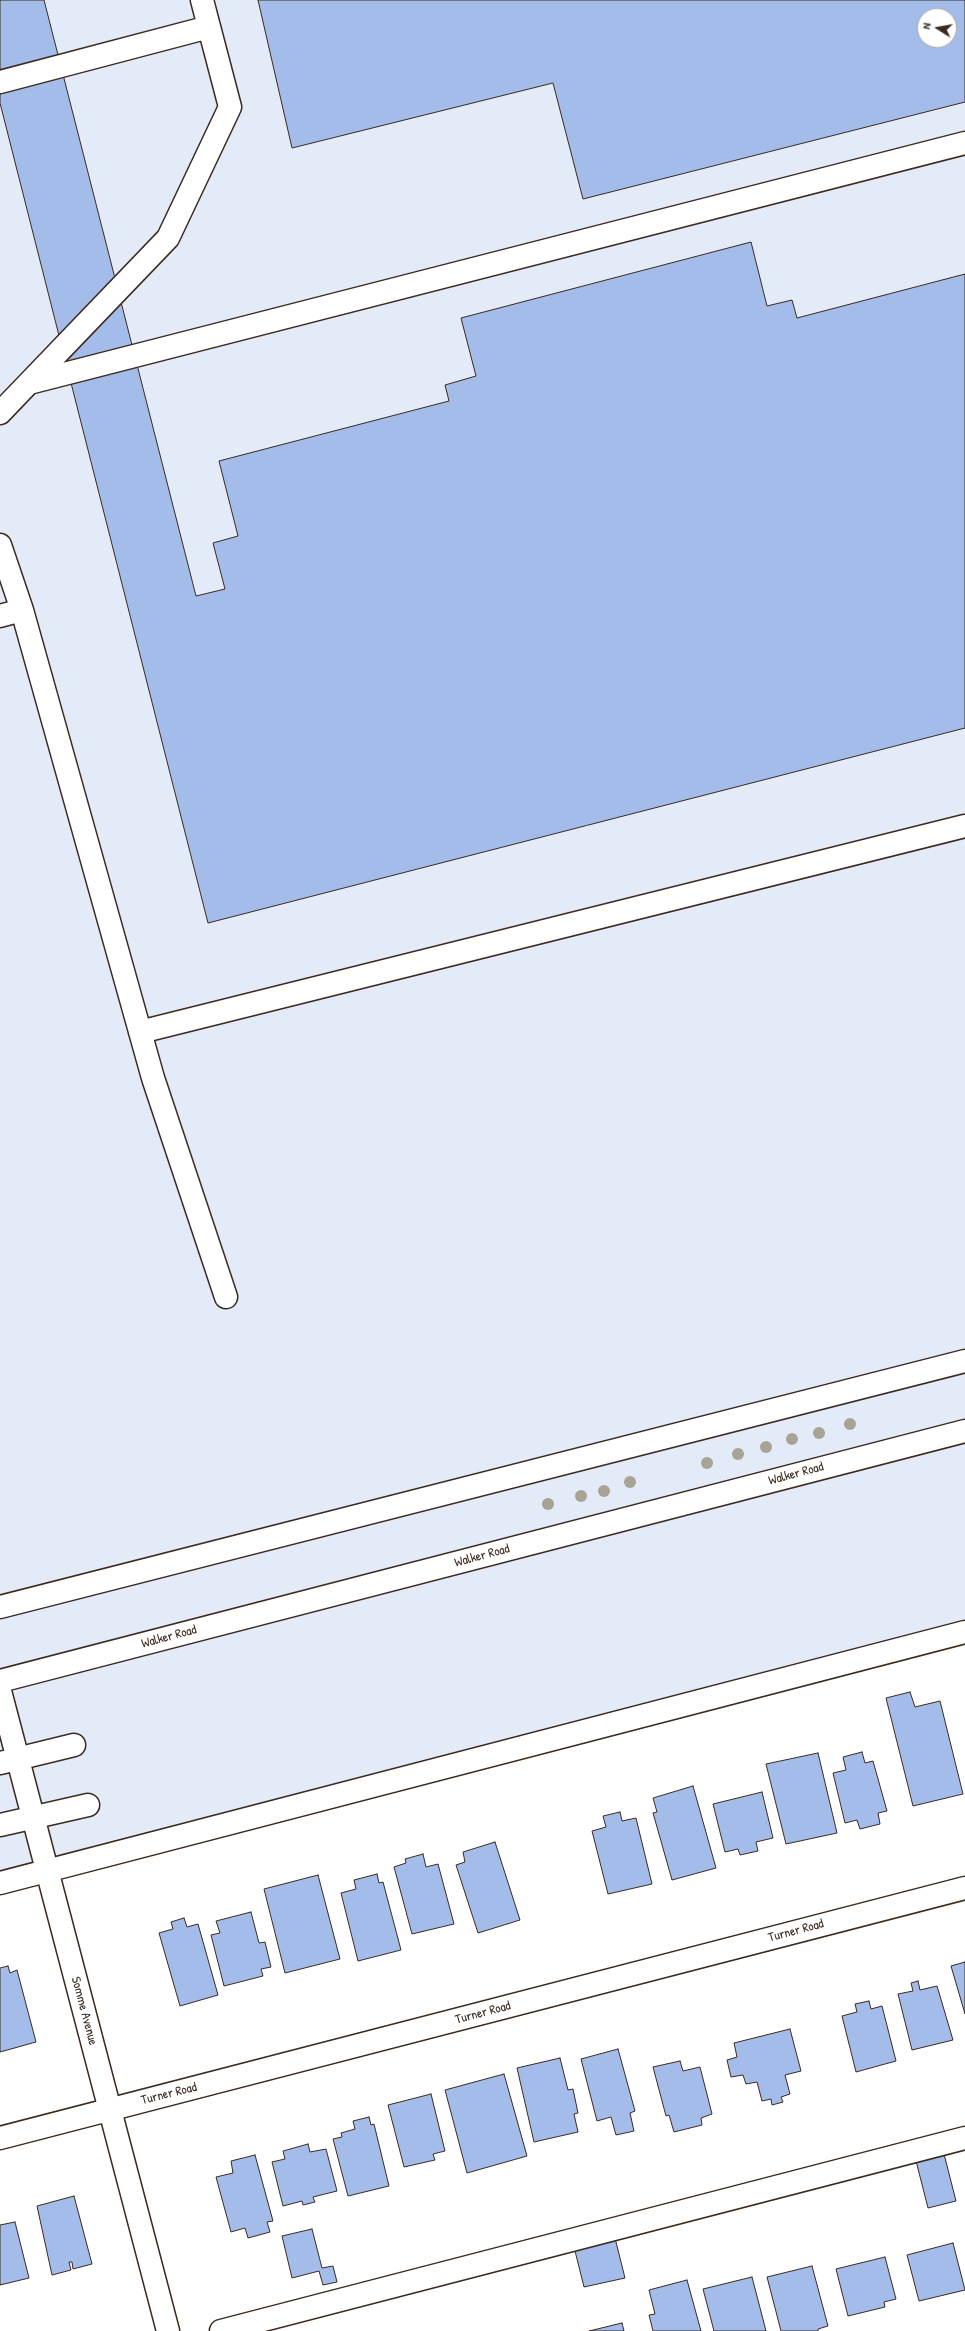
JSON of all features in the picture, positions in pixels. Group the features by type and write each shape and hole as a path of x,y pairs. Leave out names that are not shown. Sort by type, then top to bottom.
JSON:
{"main road":[{"path":"0,413 168,238 230,107 202,0"},
{"path":"0,82 209,27"},
{"path":"29,383 965,144"},
{"path":"0,545 22,610 153,1078 226,1296"},
{"path":"0,616 22,610"},
{"path":"140,1032 965,826"},
{"path":"0,1607 965,1361"},
{"name":"Walker Road","path":"0,1681 965,1431"},
{"path":"0,1882 965,1632"},
{"name":"Somme Avenue","path":"0,1691 9,1761 33,1818 168,2331"},
{"path":"9,1761 74,1745"},
{"path":"0,1825 88,1805"},
{"name":"Turner Road","path":"0,2138 965,1888"},
{"path":"221,2331 965,2138"}],"shaded area":[{"path":"0,0 965,0 965,1621 98,1844 0,1873"}],"building":[{"path":"0,0 44,0 196,596 225,589 213,543 238,536 219,461 449,401 445,385 476,376 461,318 751,242 767,306 792,300 797,318 965,274 965,728 208,923 0,103"},
{"path":"258,0 965,0 965,102 583,199 553,83 292,148"},
{"path":"910,1692 915,1707 940,1701 963,1794 913,1806 886,1698"},
{"path":"862,1752 865,1763 873,1761 887,1811 878,1813 880,1824 860,1829 857,1820 845,1823 833,1773 846,1770 843,1757"},
{"path":"818,1753 837,1833 786,1844 766,1764"},
{"path":"693,1786 716,1868 672,1880 653,1813 657,1812 653,1798"},
{"path":"762,1792 773,1838 756,1842 758,1851 740,1855 738,1849 725,1852 713,1804"},
{"path":"620,1812 622,1821 636,1818 652,1884 608,1894 592,1831 606,1827 603,1816"},
{"path":"495,1842 520,1920 478,1933 456,1865 465,1862 463,1852"},
{"path":"423,1854 426,1867 438,1864 454,1924 412,1934 394,1867 406,1863 405,1859"},
{"path":"377,1874 379,1883 383,1882 401,1950 358,1961 341,1893 356,1889 354,1880"},
{"path":"318,1875 340,1959 285,1973 264,1889"},
{"path":"251,1912 259,1943 265,1942 271,1967 261,1969 263,1976 224,1986 211,1935 220,1933 216,1921"},
{"path":"184,1918 187,1927 198,1924 218,1995 180,2006 159,1933 173,1929 171,1922"},
{"path":"965,1962 965,2014 951,1966"},
{"path":"8,1966 10,1973 17,1970 36,2042 0,2052 0,1968"},
{"path":"918,1981 920,1990 937,1986 953,2040 912,2050 898,1994 913,1991 911,1983"},
{"path":"869,2001 871,2009 882,2006 896,2061 856,2072 842,2016 857,2012 855,2004"},
{"path":"790,2029 801,2071 785,2075 790,2094 781,2097 783,2102 772,2105 771,2099 762,2101 757,2082 746,2084 743,2075 731,2077 727,2060 737,2057 734,2043"},
{"path":"618,2049 635,2111 630,2113 634,2131 616,2135 611,2117 597,2121 581,2059"},
{"path":"560,2058 568,2090 573,2089 578,2113 574,2114 578,2132 534,2142 517,2068"},
{"path":"680,2061 683,2071 700,2067 712,2114 701,2118 702,2125 674,2132 669,2115 666,2116 653,2067"},
{"path":"504,2074 527,2156 467,2173 445,2090"},
{"path":"431,2094 445,2151 433,2154 435,2160 404,2167 388,2105"},
{"path":"369,2117 371,2125 374,2124 389,2186 348,2196 333,2139 342,2137 341,2133 355,2129 353,2121"},
{"path":"308,2144 310,2152 326,2149 337,2191 313,2197 315,2202 303,2205 302,2201 283,2206 272,2162 285,2159 283,2151"},
{"path":"943,2150 956,2201 928,2208 915,2157"},
{"path":"255,2155 273,2221 267,2222 270,2232 248,2238 245,2228 231,2232 216,2177 233,2173 231,2161"},
{"path":"74,2196 92,2264 73,2269 72,2262 69,2262 71,2270 52,2275 37,2206"},
{"path":"15,2222 29,2278 0,2285 0,2225"},
{"path":"312,2229 322,2268 333,2266 337,2282 323,2285 319,2271 292,2278 282,2236"},
{"path":"615,2238 625,2278 584,2287 574,2247"},
{"path":"953,2243 965,2290 919,2301 907,2255"},
{"path":"885,2257 896,2299 884,2302 885,2307 848,2316 836,2269"},
{"path":"812,2266 828,2326 818,2329 818,2331 781,2331 767,2277"},
{"path":"752,2277 766,2331 714,2331 703,2289"},
{"path":"687,2280 701,2331 653,2331 649,2315 655,2314 649,2290"},
{"path":"622,2323 624,2331 589,2331"}]}
